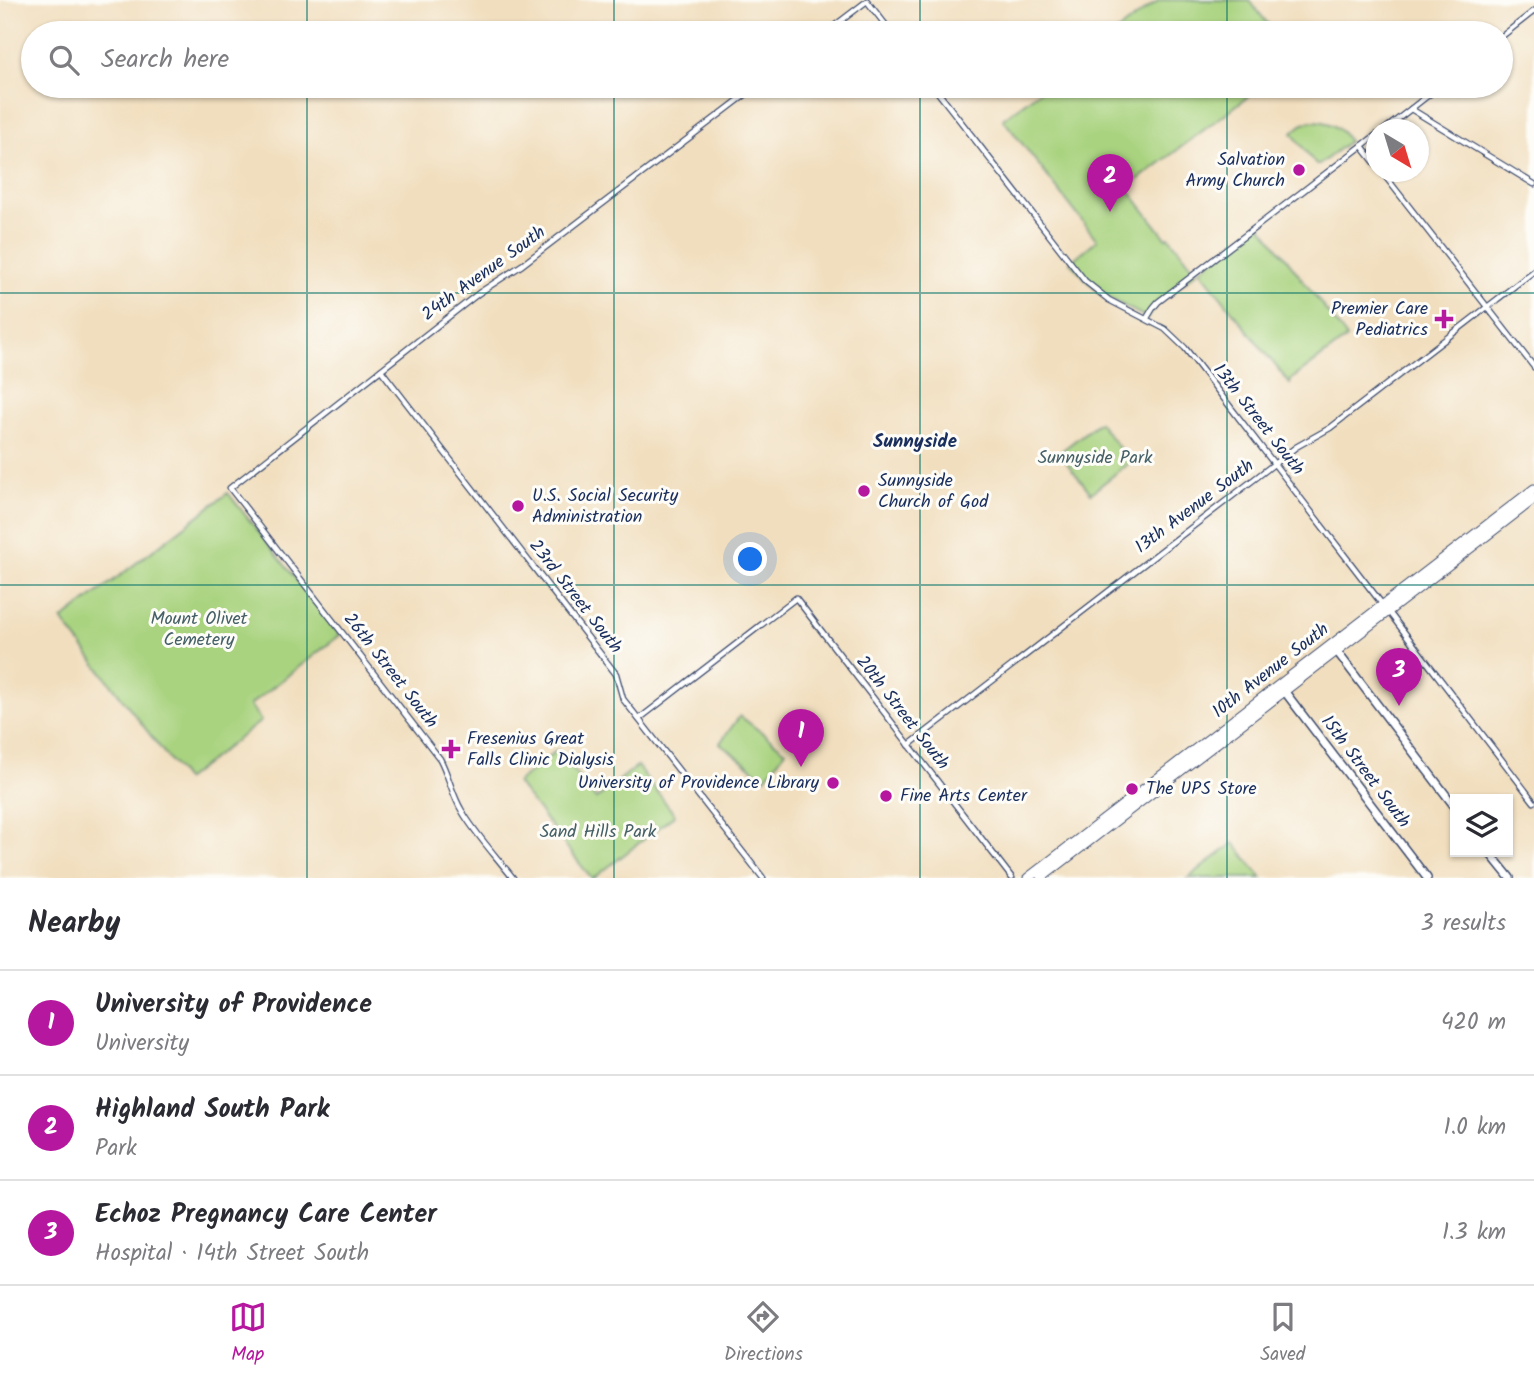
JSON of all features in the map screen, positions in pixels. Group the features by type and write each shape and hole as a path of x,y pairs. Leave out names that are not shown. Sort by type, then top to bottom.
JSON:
{"highway":[{"name":"10th Avenue South","path":"1386,608 1534,489"},
{"name":"10th Avenue South","path":"1028,878 1534,499"},
{"name":"10th Avenue South","path":"1041,878 1281,688"}],"main road":[{"path":"1333,648 1450,800"},
{"name":"15th Street South","path":"1281,688 1427,878"},
{"path":"1493,857 1510,878"}],"street":[{"path":"840,21 866,0 883,21"},
{"path":"1513,28 1534,11"},
{"name":"24th Avenue South","path":"230,488 479,293 522,264 741,98"},
{"name":"13th Street South","path":"942,98 1086,281 1110,300 1165,329 1185,348 1534,802"},
{"path":"1398,119 1425,98"},
{"path":"1411,109 1534,184"},
{"path":"1147,318 1158,302 1366,143"},
{"path":"1362,146 1366,151"},
{"path":"1390,182 1534,367"},
{"name":"13th Avenue South","path":"909,745 1296,447 1333,426 1534,271"},
{"name":"23rd Street South","path":"381,370 616,674 623,699 763,878"},
{"name":"26th Street South","path":"230,488 440,759 462,810 513,878"},
{"name":"20th Street South","path":"639,719 796,598 1012,878"}],"green space":[{"path":"1159,0 1249,0 1266,21 1131,21"},
{"path":"1030,98 1246,98 1127,188 1197,272 1158,302 1147,318 1098,292 1070,262 1097,240 1003,119"},
{"path":"1311,121 1333,125 1349,141 1319,165 1316,165 1292,133"},
{"path":"1260,224 1347,338 1292,379 1290,384 1200,270"},
{"name":"Sunnyside Park","path":"1099,422 1130,462 1091,493 1059,453"},
{"name":"Mount Olivet Cemetery","path":"228,493 340,635 250,705 261,721 185,780 62,620"},
{"path":"740,716 786,751 765,778 720,743"},
{"name":"Sand Hills Park","path":"557,750 596,799 637,766 675,815 591,878 517,783"},
{"path":"1234,843 1262,878 1188,878"}],"place":[{"name":"Salvation Army Church","path":"1299,170"},
{"name":"Highland South Park","path":"1110,212"},
{"name":"Premier Care Pediatrics","path":"1444,319"},
{"name":"Sunnyside Church of God","path":"864,491"},
{"name":"U.S. Social Security Administration","path":"518,506"},
{"name":"Echoz Pregnancy Care Center","path":"1399,706"},
{"name":"Fresenius Great Falls Clinic Dialysis","path":"451,749"},
{"name":"University of Providence","path":"801,767"},
{"name":"University of Providence Library","path":"833,783"},
{"name":"The UPS Store","path":"1132,789"},
{"name":"Fine Arts Center","path":"886,796"}],"district":[{"name":"Sunnyside","path":"915,442"}]}
